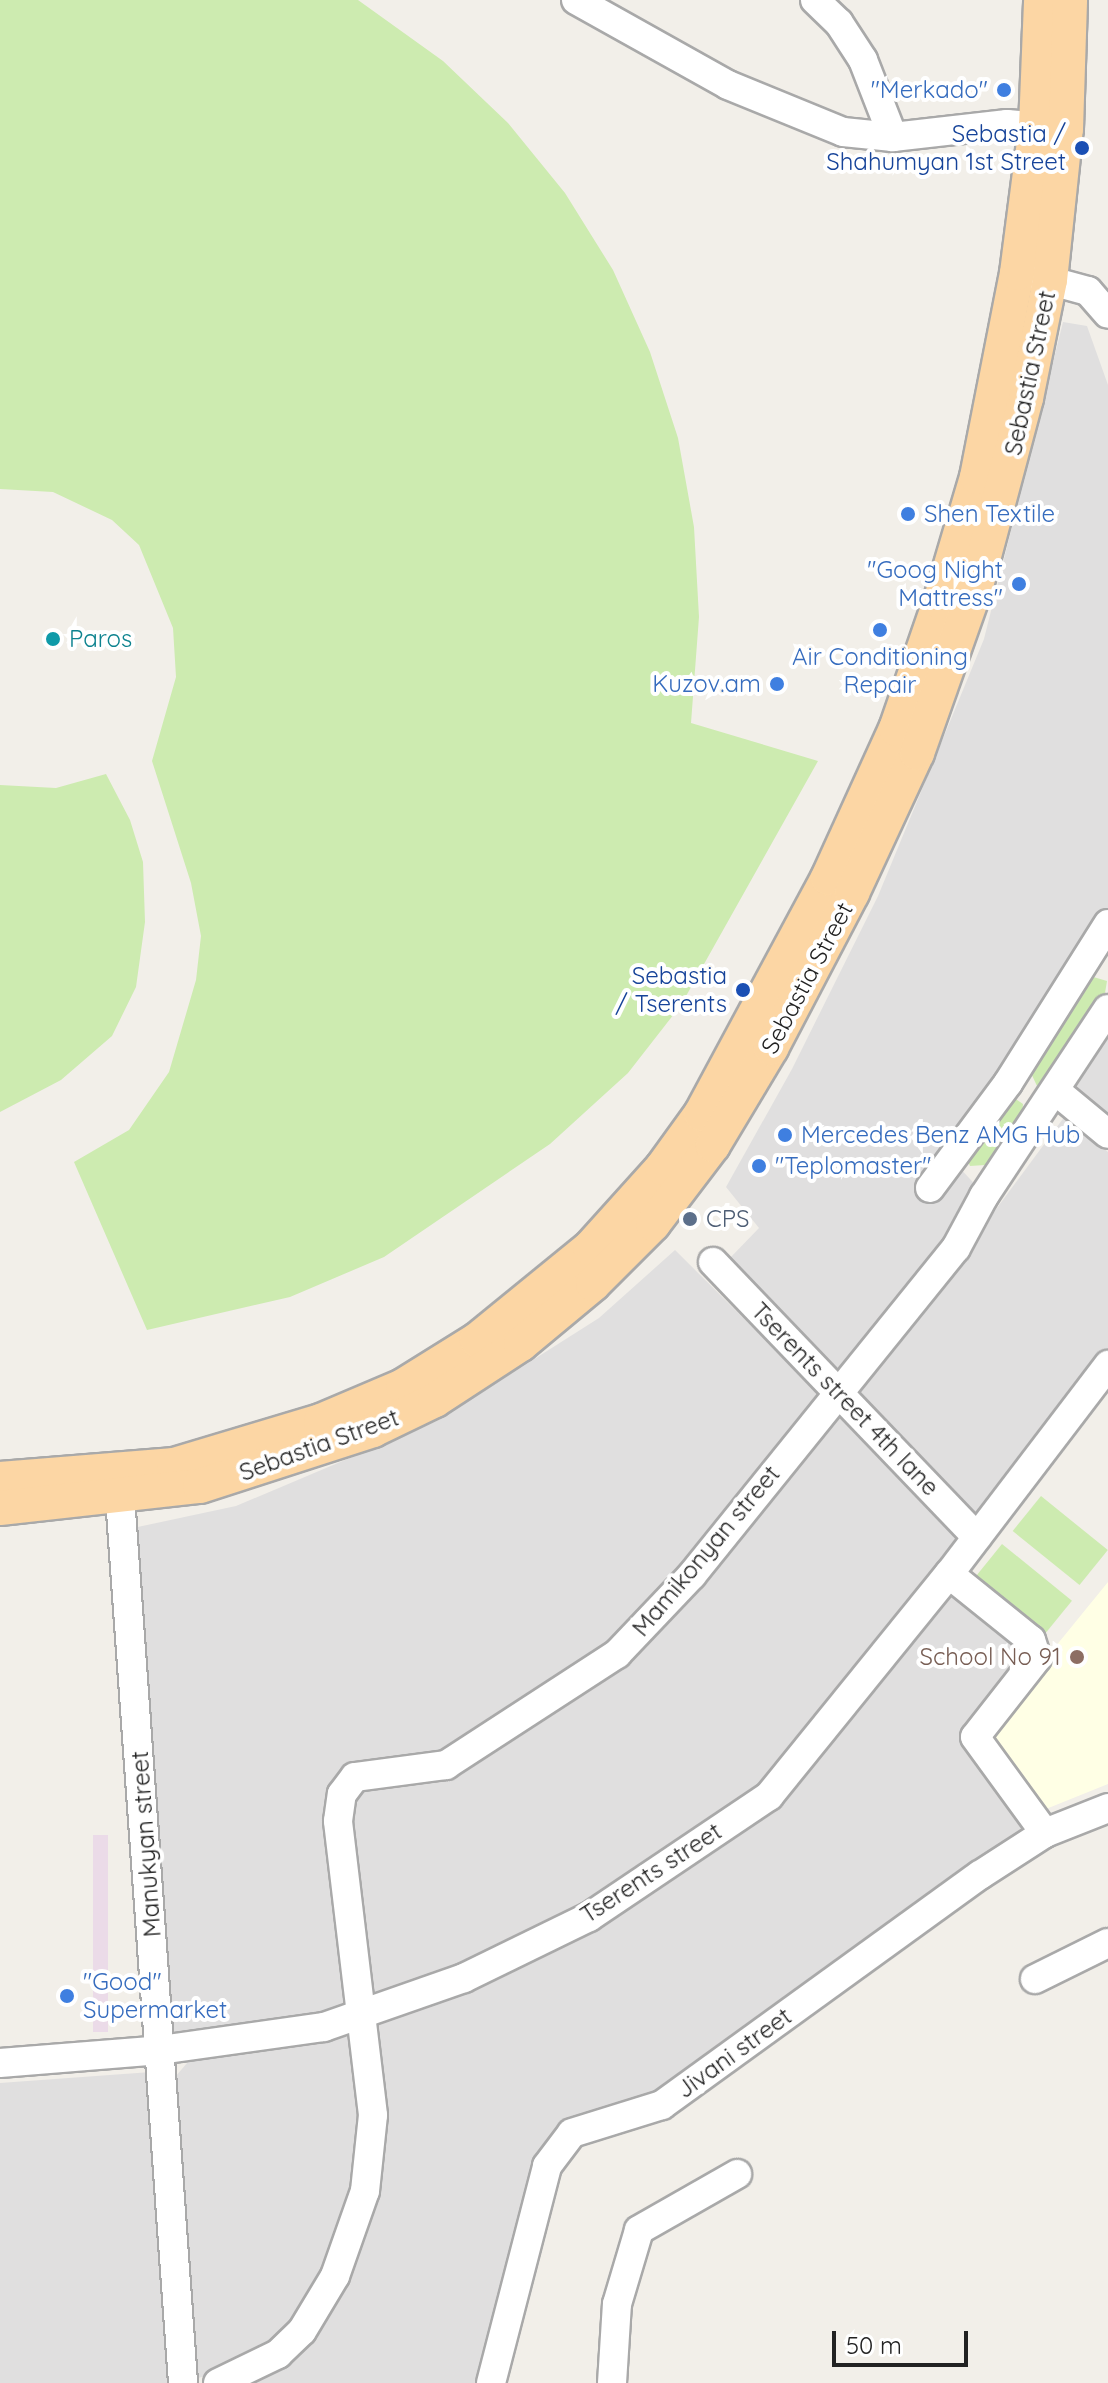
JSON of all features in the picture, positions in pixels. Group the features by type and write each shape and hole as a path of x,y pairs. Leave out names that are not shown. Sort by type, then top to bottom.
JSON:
{"main road":[{"name":"Sebastia Street","path":"0,1508 200,1486 373,1430 435,1400 521,1344 593,1284 653,1224 713,1145 771,1048 917,753 998,511 1050,280 1051,128 1041,0"},
{"name":"Sebastia Street","path":"0,1479 174,1465 321,1421 403,1386 477,1340 534,1296 590,1248 662,1168 701,1114 772,991 896,729 977,477 1017,273 1051,128 1070,0"}],"street":[{"path":"576,0 728,85 843,132 893,137 1007,124 1051,128"},
{"path":"815,0 839,23 863,60 893,137"},
{"path":"1017,273 1088,291 1108,314"},
{"path":"930,1188 1101,956 1108,924"},
{"name":"Mamikonyan street","path":"218,2383 278,2354 321,2306 365,2191 371,2151 370,2079 338,1821 348,1785 367,1774 446,1765 617,1654 692,1575 956,1248 984,1196 1108,1009"},
{"path":"1008,1083 1051,1099 1108,1134"},
{"name":"Tserents street 4th lane","path":"713,1262 977,1537"},
{"name":"Tserents street","path":"0,2063 160,2050 324,2027 464,1978 589,1917 769,1796 949,1574 1108,1365"},
{"name":"Manukyan street","path":"120,1497 183,2383"},
{"path":"949,1574 1031,1640 1037,1658 975,1737 1045,1833"},
{"name":"Jivani street","path":"491,2383 547,2166 572,2133 662,2105 1045,1833 1108,1808"},
{"path":"1035,1979 1108,1943"},
{"path":"612,2383 617,2304 639,2230 737,2174"}],"shaded area":[{"path":"1063,322 1087,326 1108,385 1108,920 957,1165 983,1193 841,1378 730,1258 759,1228 726,1187 792,1069 878,896 984,639"},
{"path":"1108,1038 1108,1124 1071,1094"},
{"path":"1065,1116 1108,1152 1108,1350 975,1518 850,1390 968,1247"},
{"path":"675,1250 824,1398 616,1650 452,1753 335,1784 357,2008 171,2040 133,1528 236,1506 437,1421 599,1318"},
{"path":"842,1410 958,1539 762,1788 585,1912 368,2004 348,1826 357,1788 440,1771 620,1666"},
{"path":"952,1582 1033,1654 1036,1833 648,2104 565,2128 489,2383 242,2383 348,2263 372,2022 565,1946 707,1856 776,1801"},
{"name":"School No 91","path":"1108,1582 1108,1784 1041,1811 986,1732"},
{"path":"93,1835 108,1835 108,2032 93,2032"},
{"path":"355,2035 366,2085 359,2193 301,2323 256,2362 191,2380 175,2077 188,2062"},
{"path":"151,2072 170,2383 0,2383 0,2083"}],"green space":[{"path":"0,0 358,0 443,61 508,123 565,193 613,270 650,352 678,438 694,527 699,617 691,723 818,761 681,1005 628,1073 550,1144 384,1257 290,1297 147,1330 74,1162 129,1130 169,1072 196,980 201,936 191,883 152,761 176,677 173,628 139,545 112,520 53,492 0,489"},
{"path":"106,774 130,820 143,862 145,922 136,987 112,1036 61,1080 0,1112 0,785 56,788"},
{"path":"1090,976 1107,981 1105,993 1048,1082 1037,1086 1030,1071"},
{"path":"1014,1098 1023,1104 1022,1115 985,1165 970,1166 966,1157"},
{"path":"1041,1496 1108,1550 1080,1585 1013,1531"},
{"path":"1002,1544 1072,1601 1044,1636 974,1579"}],"place":[{"name":"\"Merkado\"","path":"1004,90"},
{"name":"Sebastia / Shahumyan 1st Street","path":"1082,148"},
{"name":"Shen Textile","path":"908,514"},
{"name":"\"Goog Night Mattress\"","path":"1019,584"},
{"name":"Air Conditioning Repair","path":"880,630"},
{"name":"Paros","path":"53,639"},
{"name":"Kuzov.am","path":"777,684"},
{"name":"Sebastia / Tserents","path":"743,990"},
{"name":"Mercedes Benz AMG Hub","path":"785,1135"},
{"name":"\"Teplomaster\"","path":"759,1166"},
{"name":"CPS","path":"690,1219"},
{"name":"School No 91","path":"1077,1657"},
{"name":"\"Good\" Supermarket","path":"67,1996"}]}
